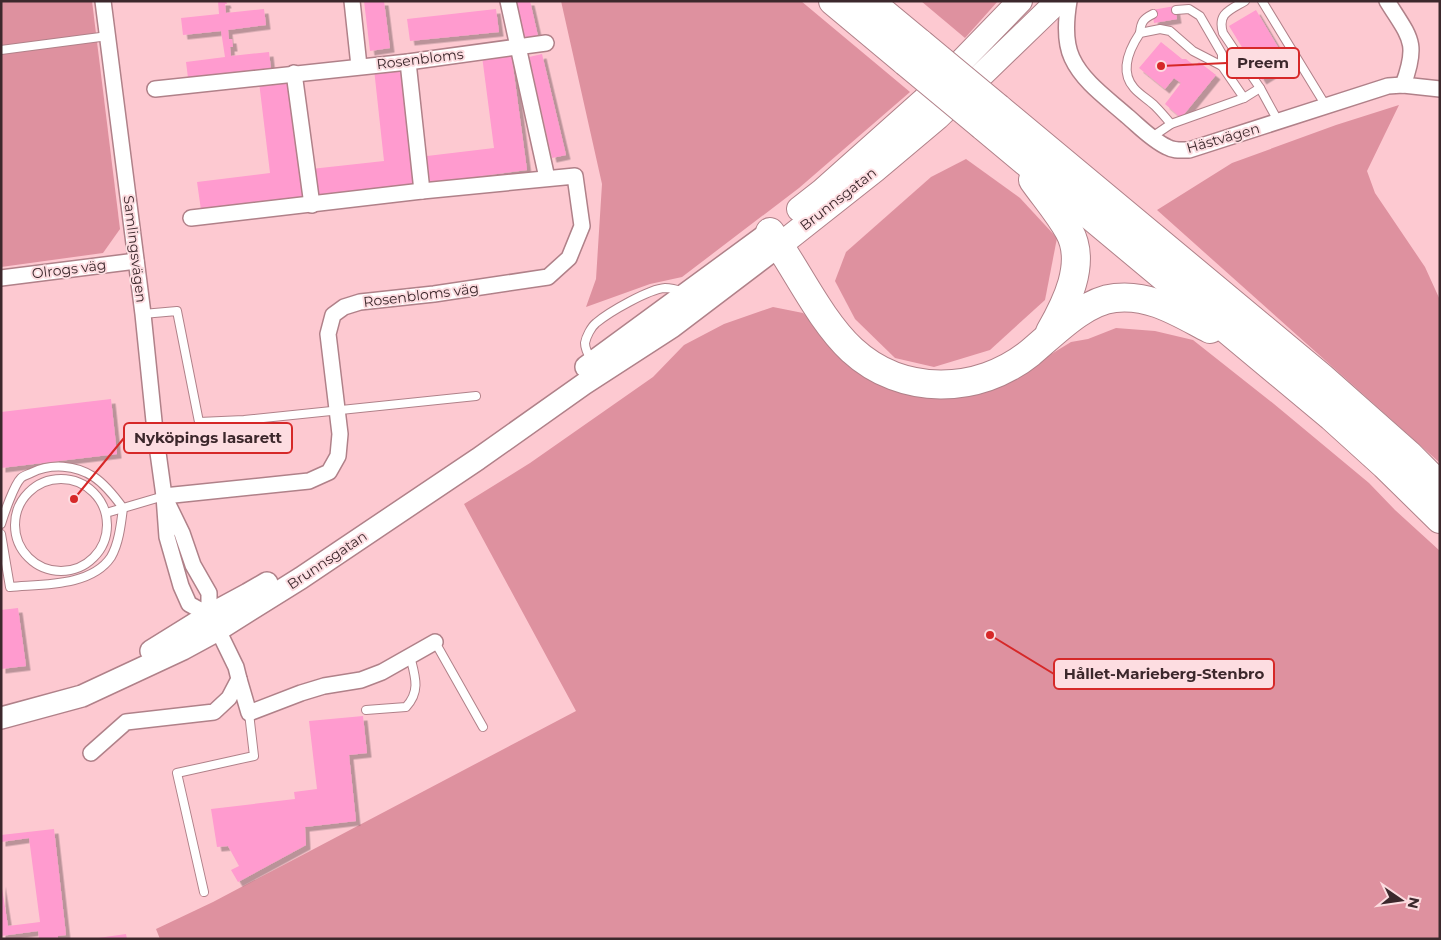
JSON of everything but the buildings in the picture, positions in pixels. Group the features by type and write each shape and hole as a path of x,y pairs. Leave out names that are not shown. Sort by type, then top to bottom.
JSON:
{"highway":[{"path":"833,1 914,53 990,117 1321,377 1409,455 1440,486"},
{"path":"869,1 914,53"},
{"path":"990,117 1010,149 1069,231 1075,245 1076,259 1070,290 1046,338"},
{"path":"1010,149 1262,357 1385,465 1440,519"},
{"path":"775,238 839,336 865,360 891,375 922,384 940,385 974,382 1010,366 1029,354 1046,338 1098,301 1113,298 1136,297 1161,304 1262,357"}],"main road":[{"name":"Brunnsgatan","path":"596,368 672,327 775,238 822,191 923,101 1020,1"},
{"name":"Brunnsgatan","path":"1,718 82,696 214,622 309,573 596,368 686,292 775,238 875,170 938,117 1058,1"}],"street":[{"name":"Samlingsvägen","path":"104,1 143,314 167,537 180,586 189,604 214,622"},
{"path":"352,1 359,66"},
{"path":"508,1 547,178"},
{"name":"Hästvägen","path":"1069,1 1068,43 1078,70 1089,82 1152,137 1176,151 1189,150 1388,86 1403,84 1440,89"},
{"path":"1388,1 1412,44 1409,68 1403,84"},
{"name":"Rosenbloms","path":"156,89 408,62 546,43"},
{"path":"408,62 422,191"},
{"path":"294,74 312,205"},
{"name":"Rosenbloms väg","path":"164,496 308,481 329,472 338,456 340,434 328,334 333,315 344,307 360,302 434,294 548,277 569,258 582,226 575,176 422,191 191,218"},
{"name":"Olrogs väg","path":"1,278 136,261"},
{"name":"Samlingsvägen","path":"164,496 182,533 193,565 209,593 214,622"},
{"path":"214,622 236,667 249,713 309,690 361,680 382,672 435,642"},
{"path":"92,753 126,722 214,712 229,698 239,679"}],"lane":[{"path":"1245,1 1228,11 1221,18 1222,33 1260,88 1278,121"},
{"path":"1262,1 1326,106"},
{"path":"1176,10 1189,9 1200,16 1222,54 1222,66"},
{"path":"1153,14 1144,18 1141,23 1140,33 1132,46 1128,59 1127,72 1133,86 1156,106 1171,124"},
{"path":"1140,33 1160,30 1170,31 1192,51 1222,66 1244,98"},
{"path":"1,50 108,36"},
{"path":"1152,137 1171,124 1244,98 1260,88"},
{"path":"596,368 585,344 588,334 596,323 651,291 674,288 686,292"},
{"path":"143,314 177,311 199,422 337,412 476,396"},
{"path":"1,524 4,511 21,478 40,468 60,466 73,468 94,477 123,508 117,542 110,558 97,570 82,579 10,588 1,534"},
{"path":"58,479 74,481 88,488 99,499 106,513 107,528 104,542 96,555 85,565 72,571 57,572 42,568 30,560 21,549 15,535 17,512 29,491 42,483 58,479"},
{"path":"106,513 164,496"},
{"path":"435,642 483,728"},
{"path":"366,710 406,707 413,699 416,690 410,656"},
{"path":"204,892 177,773 254,756 249,713"}],"shaded area":[{"path":"1,1 92,1 120,229 103,253 1,267"},
{"path":"561,1 801,1 910,92 799,188 682,277 650,284 586,307 596,279 602,184"},
{"path":"921,1 998,1 965,38"},
{"path":"1399,105 1367,171 1375,193 1425,267 1440,300 1440,463 1157,210 1232,163 1336,125"},
{"path":"966,159 1020,198 1057,238 1045,300 990,350 934,367 895,358 855,319 835,281 846,252 931,177"},
{"path":"773,307 803,313 822,330 847,365 879,383 1035,364 1071,342 1088,339 1116,328 1155,331 1193,340 1369,483 1395,510 1440,551 1440,939 160,939 156,929 213,902 576,711 464,504 530,463 653,377 684,345 724,324"}],"place":[{"name":"Preem","path":"1161,66"},
{"name":"Nyköpings lasarett","path":"74,499"},
{"name":"Hållet-Marieberg-Stenbro","path":"990,635"}]}
